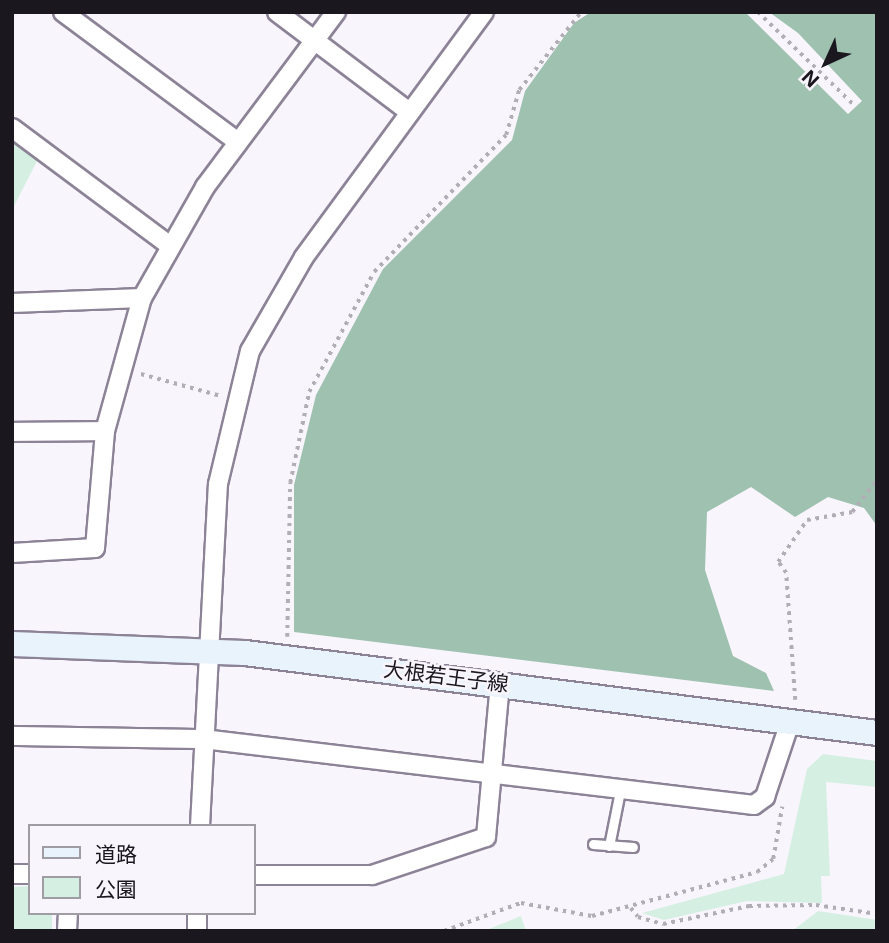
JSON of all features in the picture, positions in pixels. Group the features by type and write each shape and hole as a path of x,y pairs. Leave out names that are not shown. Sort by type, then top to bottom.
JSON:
{"street":[{"path":"63,12 238,142"},
{"path":"277,12 408,111"},
{"path":"12,552 95,548 105,431 142,298 169,245 238,142 336,12"},
{"path":"200,824 207,651 219,484 233,399 269,310 408,111 484,12"},
{"path":"12,128 169,245"},
{"path":"12,303 142,298"},
{"path":"12,432 105,431"},
{"name":"大根若王子線","path":"12,644 207,651 285,658 792,712 877,733"},
{"path":"256,874 372,875 486,837 500,683"},
{"path":"12,736 203,739 621,786 754,805 765,797 792,712"}],"lane":[{"path":"609,846 621,786"},
{"path":"593,844 633,848"}],"path":[{"path":"285,658 290,483 309,392 374,272 506,135 519,90 581,12"},
{"path":"758,12 854,105"},
{"path":"121,368 233,399"},
{"path":"792,712 786,573 778,562 807,520 852,512 877,480"},
{"path":"444,931 521,903 592,916 631,908 757,872 773,859 783,799"},
{"path":"631,908 638,917 663,924 749,906 877,914"}],"green space":[{"path":"591,12 745,12 848,114 862,101 798,33 769,12 877,12 877,526 864,508 828,497 795,517 751,487 707,512 705,570 733,656 766,673 774,691 294,632 294,485 316,395 383,269 512,140 525,91 574,23"},
{"path":"12,142 37,161 12,210"},
{"path":"823,754 877,761 877,787 826,782 830,876 821,876 822,903 747,901 664,920 642,913 784,874 807,769"},
{"path":"28,886 28,915 52,915 52,931 12,931 12,887"},
{"path":"818,911 877,920 877,931 792,931"},
{"path":"521,916 526,931 484,931"}]}
